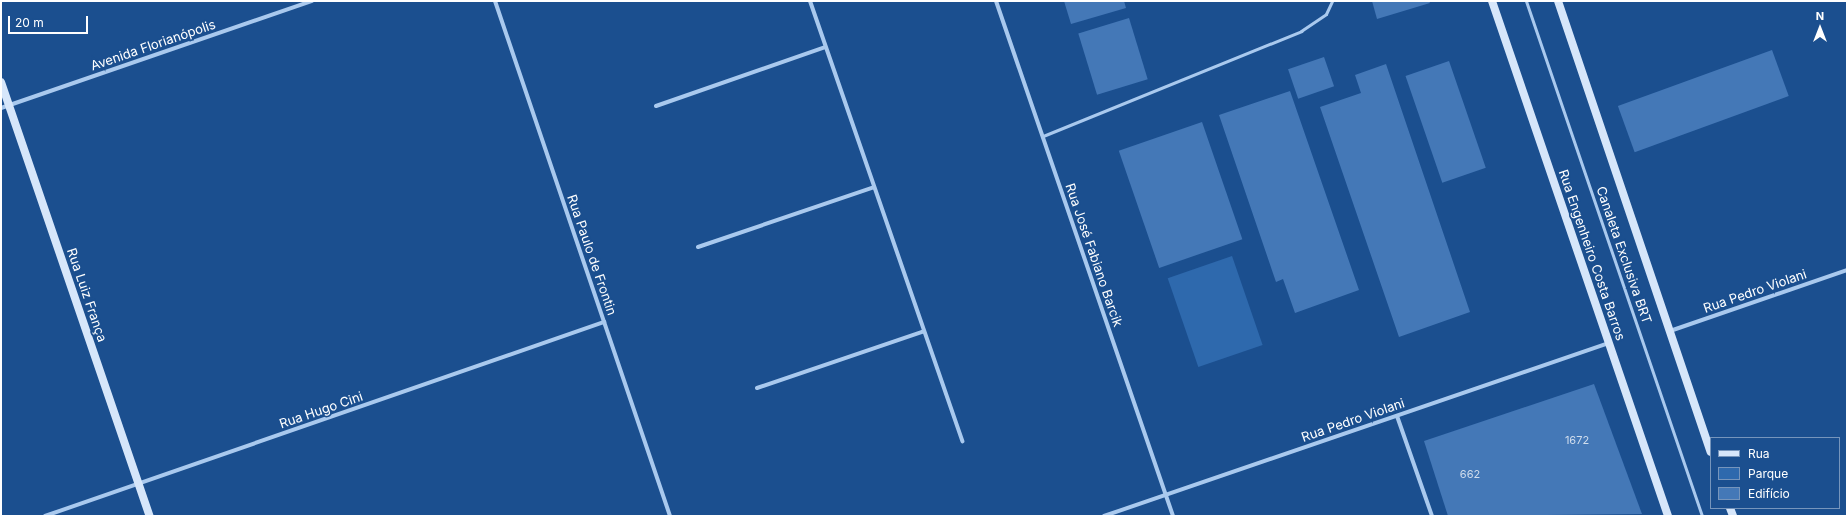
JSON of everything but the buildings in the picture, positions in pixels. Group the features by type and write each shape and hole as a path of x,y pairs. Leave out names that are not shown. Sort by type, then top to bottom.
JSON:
{"street":[{"name":"Avenida Florianópolis","path":"5,106 312,1"},
{"name":"Rua Paulo de Frontin","path":"495,1 670,516"},
{"path":"810,1 962,441"},
{"name":"Rua José Fabiano Barcik","path":"996,1 1172,516"},
{"name":"Rua Engenheiro Costa Barros","path":"1492,1 1668,516"},
{"path":"1558,1 1710,449"},
{"path":"656,106 825,47"},
{"name":"Rua Luiz França","path":"1,82 5,106 150,516"},
{"path":"698,247 874,187"},
{"name":"Rua Pedro Violani","path":"1670,331 1847,270"},
{"name":"Rua Hugo Cini","path":"45,516 604,322"},
{"path":"758,388 924,331"},
{"name":"Rua Pedro Violani","path":"1104,516 1609,343"},
{"path":"1397,416 1432,516"}],"lane":[{"path":"1043,136 1301,31 1326,14 1332,1"},
{"name":"Canaleta Exclusiva BRT","path":"1526,1 1702,516"}],"green space":[{"path":"1232,256 1263,345 1198,367 1168,278"}]}
